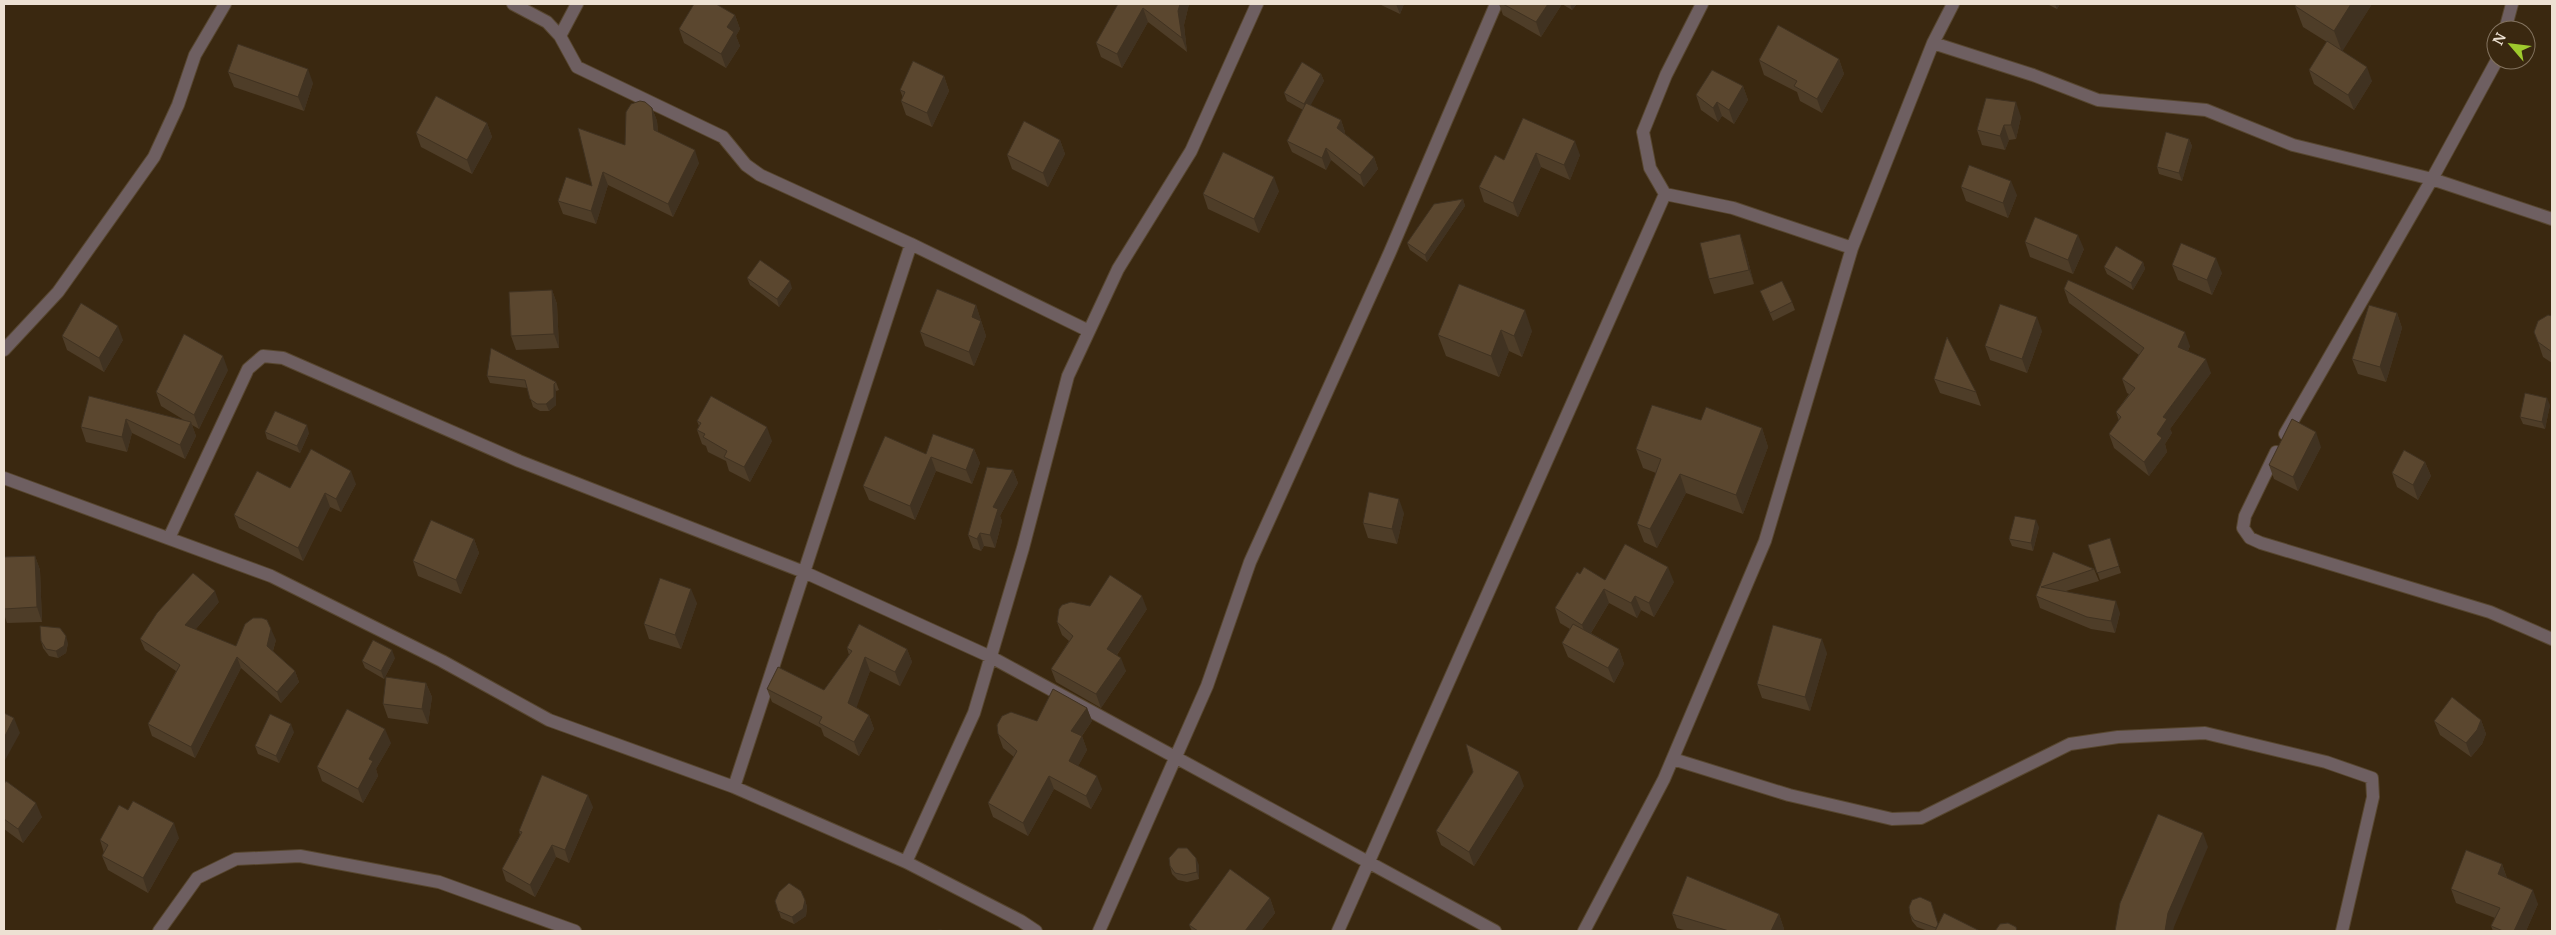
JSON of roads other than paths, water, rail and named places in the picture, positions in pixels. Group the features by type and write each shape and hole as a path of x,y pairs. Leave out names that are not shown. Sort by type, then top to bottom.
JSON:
{"street":[{"path":"4,350 58,292 154,157 178,105 195,55 224,4"},
{"path":"513,4 547,22 560,36 577,67 723,137 746,165 760,175 911,244 1089,331"},
{"path":"560,36 578,4"},
{"path":"906,862 974,713 1023,548 1068,376 1118,269 1191,150 1257,4"},
{"path":"1099,931 1207,686 1250,562 1390,252 1496,4"},
{"path":"1702,4 1666,75 1643,132 1650,168 1665,194 1732,208 1852,248"},
{"path":"1584,931 1672,759 1765,541 1852,248 1933,42 1953,4"},
{"path":"2508,20 2512,4"},
{"path":"1933,42 2034,75 2098,100 2206,110 2293,145 2432,179 2552,219"},
{"path":"2492,70 2432,179 2288,427 2245,516 2243,528 2250,538 2261,544 2490,612 2552,639"},
{"path":"1338,931 1370,864 1665,194"},
{"path":"734,787 911,244"},
{"path":"169,538 248,369 263,356 283,358 520,462 804,572 991,656 1495,931"},
{"path":"4,478 271,576 442,662 549,720 734,787 906,862 1022,921 1036,931"},
{"path":"1672,759 1789,795 1892,819 1921,818 2070,744 2118,737 2205,733 2326,762 2372,778 2373,797 2342,931"},
{"path":"159,931 197,878 236,859 300,856 439,882 575,931"}]}
